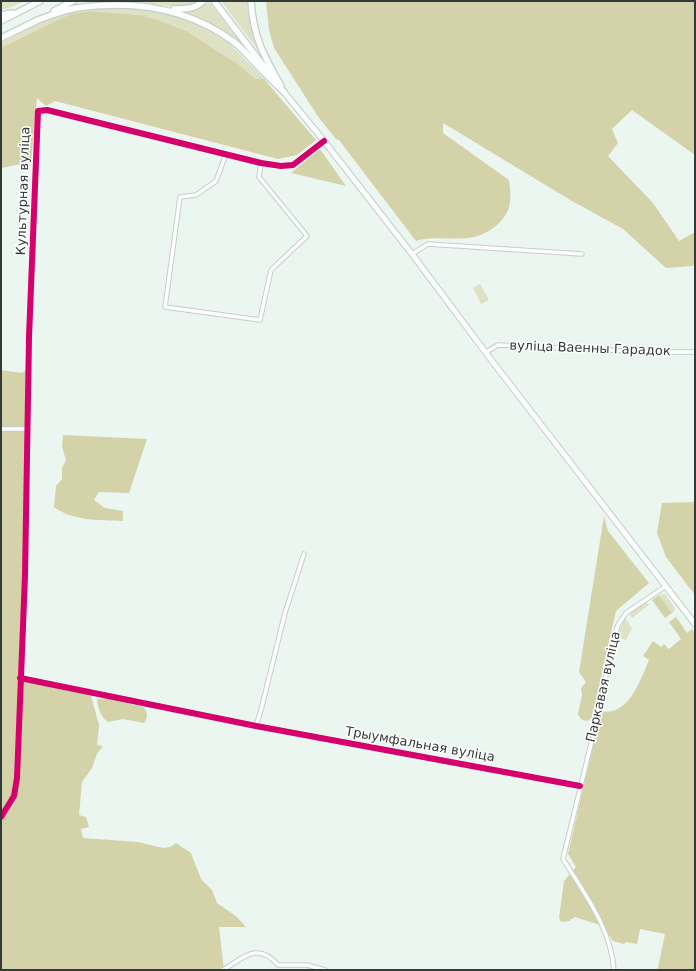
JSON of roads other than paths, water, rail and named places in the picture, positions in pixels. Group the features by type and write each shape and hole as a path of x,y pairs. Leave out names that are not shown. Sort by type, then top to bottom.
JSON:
{"highway":[{"path":"1,21 40,1"},
{"path":"1,38 74,1"},
{"path":"168,9 189,8 197,6 203,1"},
{"path":"214,1 284,92"},
{"path":"251,1 254,26 259,44 284,92"},
{"path":"35,21 74,8 101,4 134,3 168,9 194,19 231,40 284,92"},
{"path":"1,15 20,11"}],"main road":[{"path":"284,92 412,254 695,624"}],"street":[{"name":"Культурная вуліца","path":"26,429 38,111 48,110 261,163 281,166 293,165 324,141"},
{"path":"226,154 216,180 196,195 180,197 165,307 260,320 271,270 307,236 259,177 261,163"},
{"path":"412,254 428,244 582,254"},
{"name":"вуліца Ваенны Гарадок","path":"486,352 498,345 650,352 695,352"},
{"path":"1,429 26,429 25,575 16,791 10,805 1,817"},
{"path":"256,726 285,613 304,554"},
{"name":"Паркавая вуліца","path":"614,970 612,953 606,933 563,858 618,625 628,611 666,586"},
{"name":"Трыумфальная вуліца","path":"20,678 256,726 580,786"},
{"path":"223,970 250,953 262,953 272,957 278,965 277,970"},
{"path":"278,965 307,965 326,970"}]}
